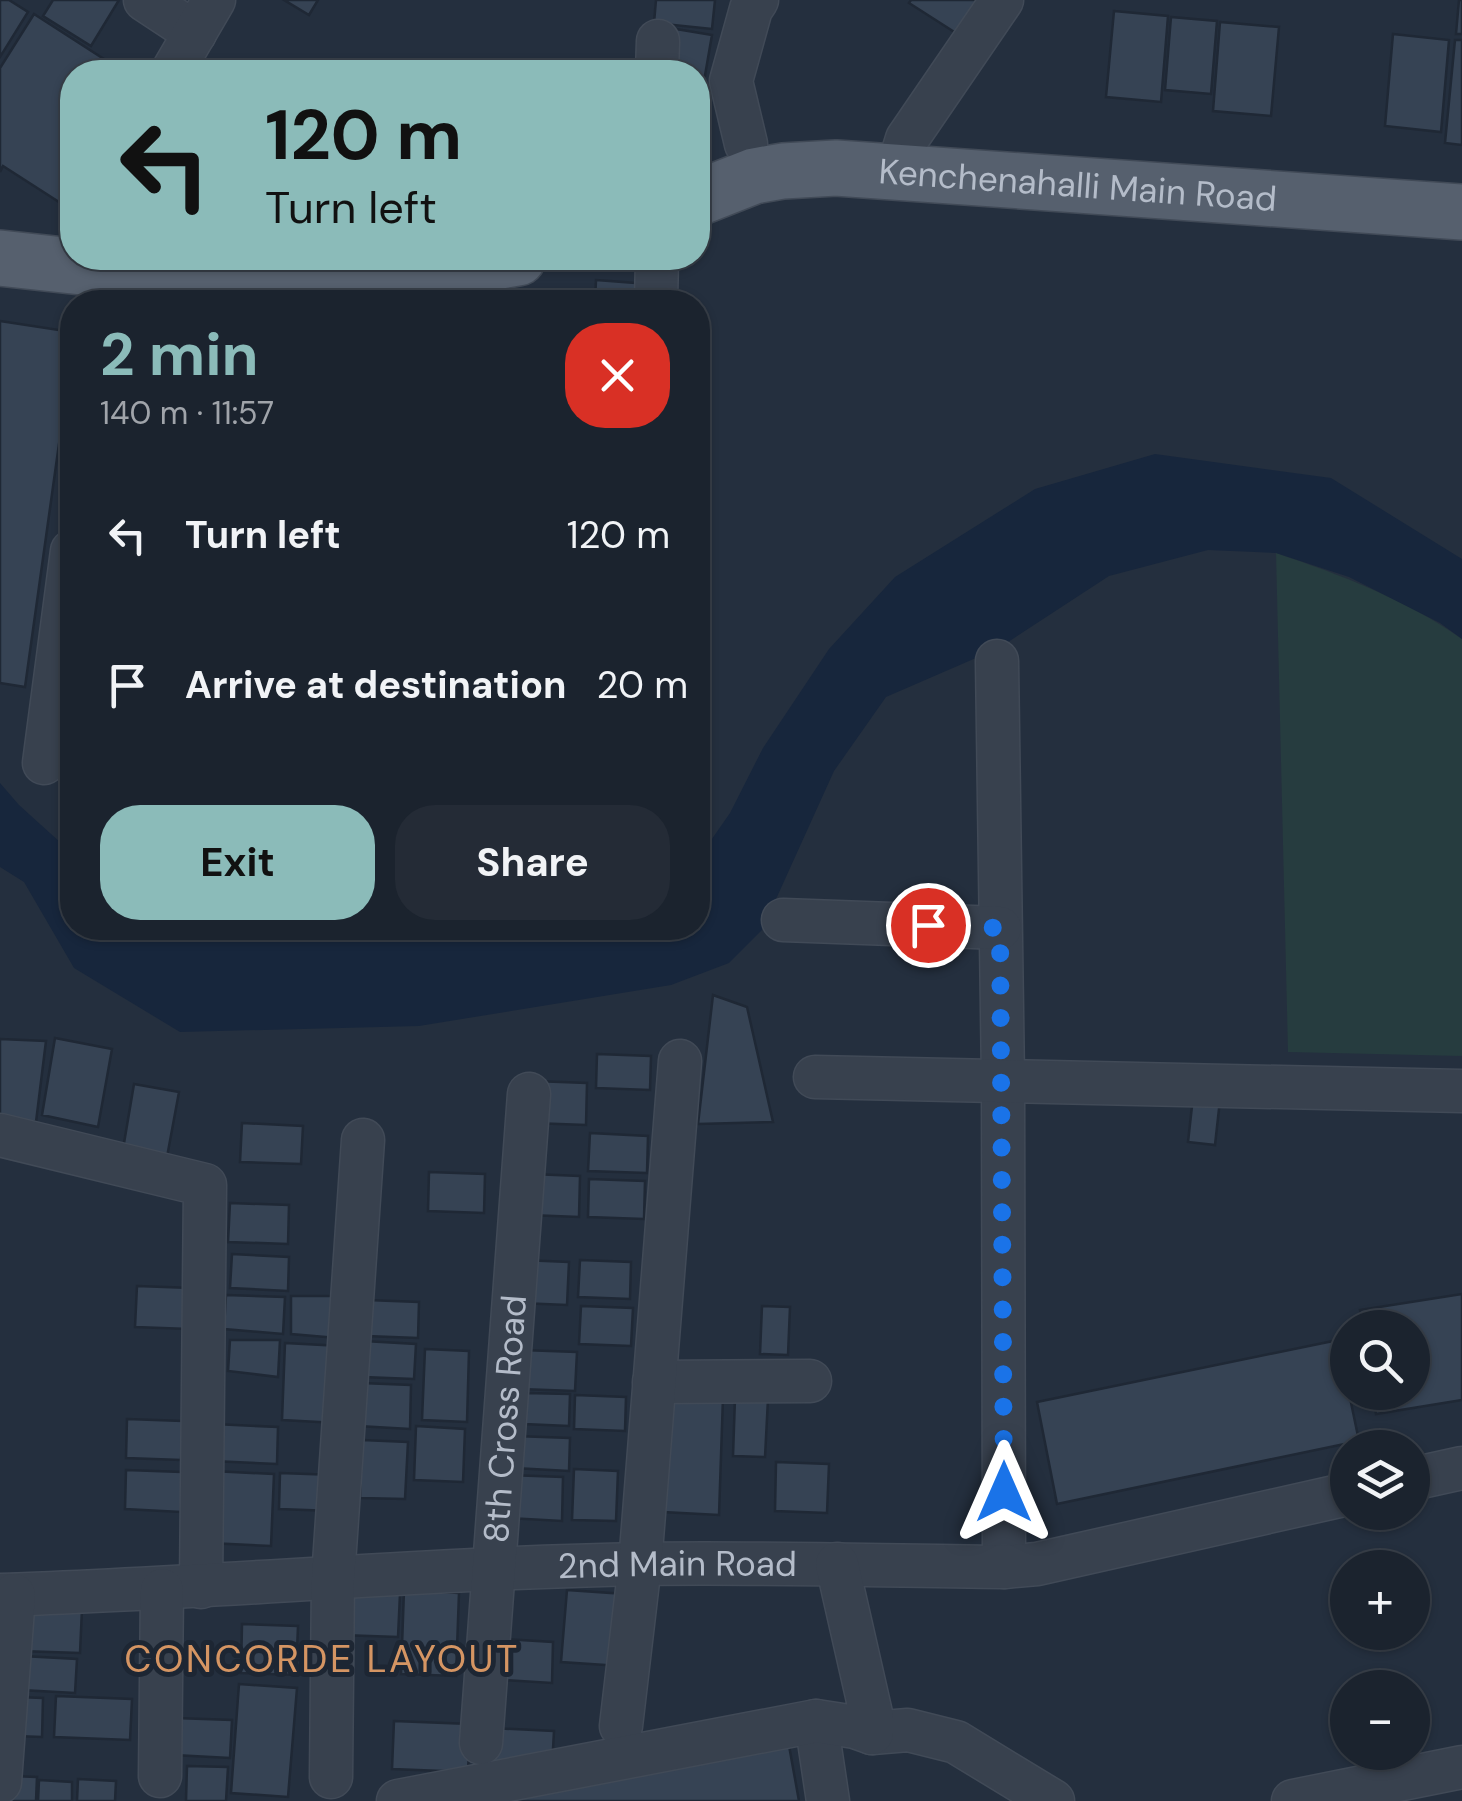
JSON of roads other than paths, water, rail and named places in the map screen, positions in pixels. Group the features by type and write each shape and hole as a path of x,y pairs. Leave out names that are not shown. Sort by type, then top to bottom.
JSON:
{"main road":[{"name":"Kenchenahalli Main Road","path":"722,153 810,135 862,135 902,155 1462,212"},
{"name":"Kenchenahalli Main Road","path":"710,193 754,176 836,168 902,155 1462,179"},
{"path":"0,225 60,254"},
{"path":"0,258 60,262"},
{"path":"146,270 276,287 444,270"}],"street":[{"path":"145,0 205,16 179,60"},
{"path":"722,153 730,81 751,8 757,0"},
{"path":"902,155 1002,0"},
{"path":"44,763 60,642"},
{"path":"997,661 1004,1566"},
{"path":"783,920 1000,928"},
{"path":"621,1726 640,1564 680,1061"},
{"path":"815,1077 1462,1090"},
{"name":"8th Cross Road","path":"481,1742 529,1094"},
{"path":"0,1135 205,1184 181,1588 160,1776"},
{"path":"331,1777 332,1578 363,1140"},
{"path":"654,1382 810,1381"},
{"path":"1430,1475 1462,1468"},
{"name":"2nd Main Road","path":"7,1595 640,1564 1037,1564 1330,1498"},
{"path":"837,1564 872,1718 872,1733"},
{"path":"1,1801 7,1595"},
{"path":"816,1721 828,1801"},
{"path":"398,1801 454,1796 816,1721 872,1733 908,1730 956,1742 1053,1801"},
{"path":"1293,1801 1352,1795 1462,1767"}],"water":[{"path":"1155,454 1331,478 1462,559 1462,639 1440,623 1349,577 1276,553 1208,550 1109,576 999,648 886,697 834,771 762,930 729,963 671,985 419,1026 180,1032 74,968 24,882 0,867 0,783 60,842 60,940 710,940 710,842 730,813 763,748 829,649 895,577 1035,489"}],"district":[{"name":"CONCORDE LAYOUT","path":"322,1659"}]}
